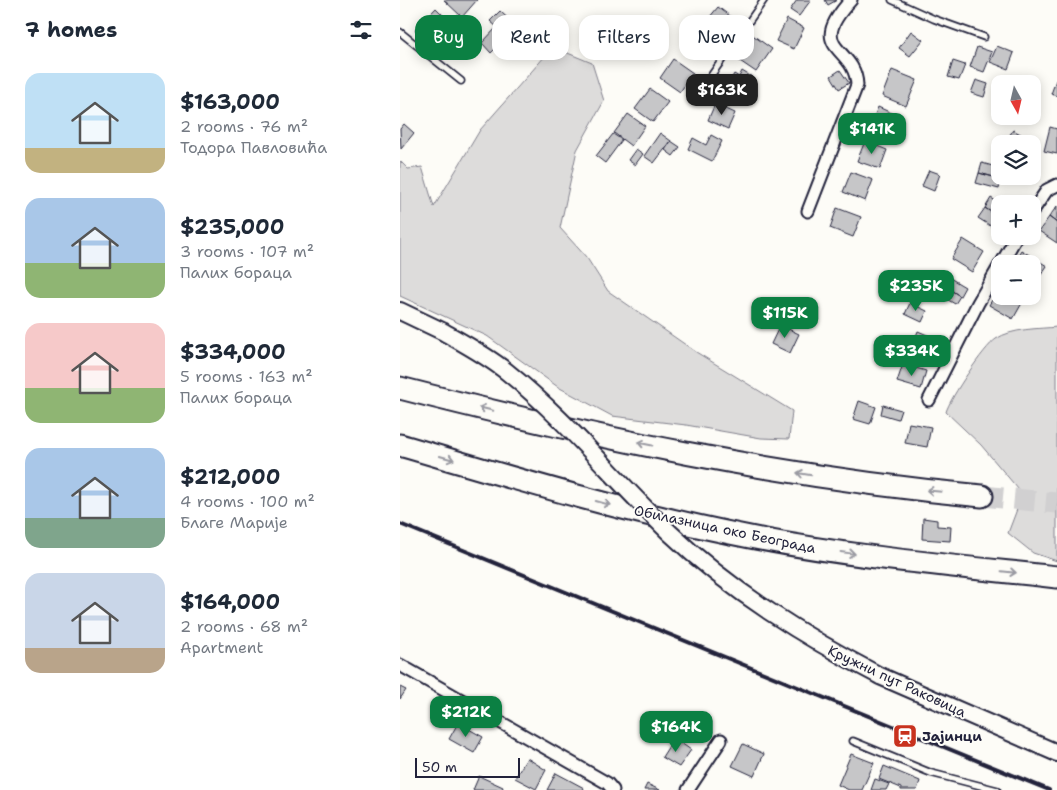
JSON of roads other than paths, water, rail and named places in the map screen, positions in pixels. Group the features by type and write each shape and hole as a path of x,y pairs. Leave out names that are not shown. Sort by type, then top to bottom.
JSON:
{"highway":[{"path":"400,388 609,436 758,467 861,483 982,496"},
{"name":"Обилазница око Београда","path":"400,445 606,504 750,537 888,558 1057,577"}],"main road":[{"name":"Кружни пут Раковица","path":"400,311 442,331 505,370 545,404 670,533 713,570 800,633 880,676 1057,753"}],"street":[{"path":"808,211 857,85 854,73 834,42 831,29 836,19 851,0"},
{"path":"1041,199 1047,190 1057,185"},
{"path":"929,400 991,280"},
{"path":"400,666 607,783 613,790"},
{"path":"688,790 721,740"}],"lane":[{"path":"694,100 764,0"},
{"path":"892,0 934,19 984,37"},
{"path":"400,32 461,81"},
{"path":"854,741 931,773 997,790"}],"tunnel":[{"path":"982,496 1057,503"}],"railway":[{"path":"400,524 1049,790"}],"place":[{"name":"Јајинци","path":"905,736"}]}
